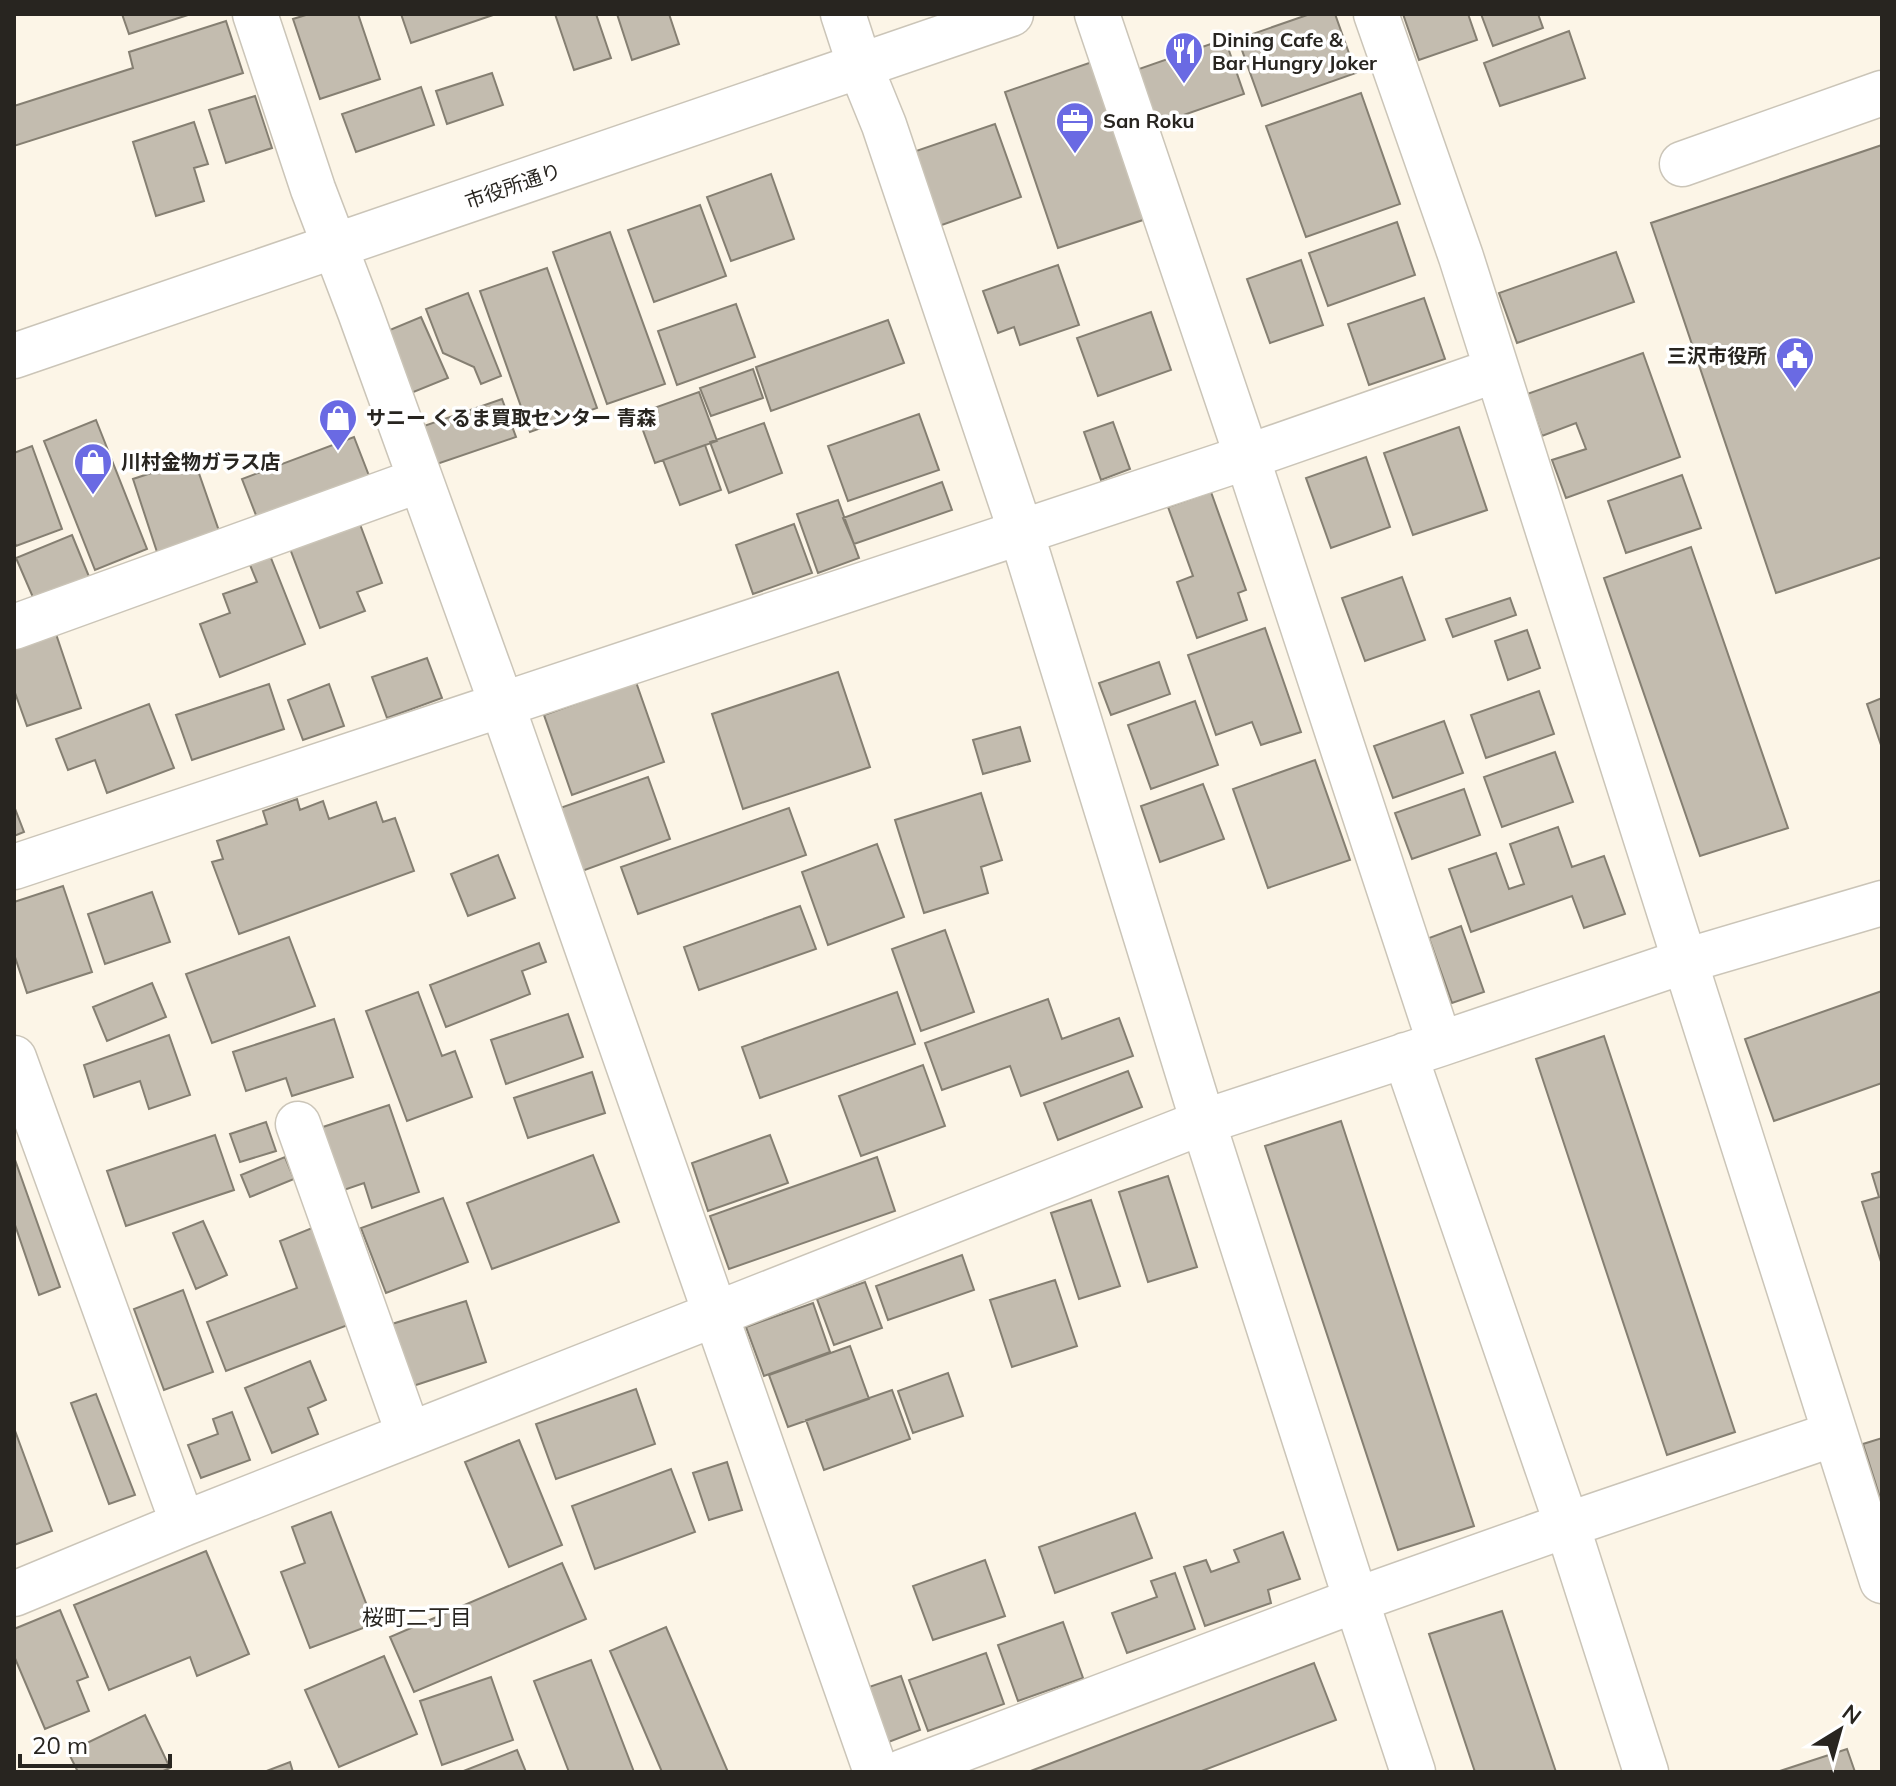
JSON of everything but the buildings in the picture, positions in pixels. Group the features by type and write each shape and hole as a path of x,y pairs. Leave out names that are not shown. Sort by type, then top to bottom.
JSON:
{"street":[{"path":"255,14 313,189 502,705 876,1772"},
{"path":"843,14 884,125 1021,532 1203,1122 1413,1772"},
{"name":"市役所通り","path":"14,356 1011,14"},
{"path":"1097,14 1247,457 1422,1050 1646,1772"},
{"path":"1376,14 1461,257 1882,1581"},
{"path":"1682,164 1882,93"},
{"path":"14,867 1247,457 1496,370"},
{"path":"14,627 420,480"},
{"path":"14,1594 183,1524 1203,1122 1685,961 1882,903"},
{"path":"14,1058 183,1524"},
{"path":"298,1124 409,1435"},
{"path":"902,1772 1356,1600 1834,1434"}],"place":[{"name":"Dining Cafe & Bar Hungry Joker","path":"1184,85"},
{"name":"San Roku","path":"1075,155"},
{"name":"三沢市役所","path":"1795,390"},
{"name":"サニー くるま買取センター 青森","path":"338,452"},
{"name":"川村金物ガラス店","path":"93,496"}],"district":[{"name":"桜町二丁目","path":"417,1617"}]}
